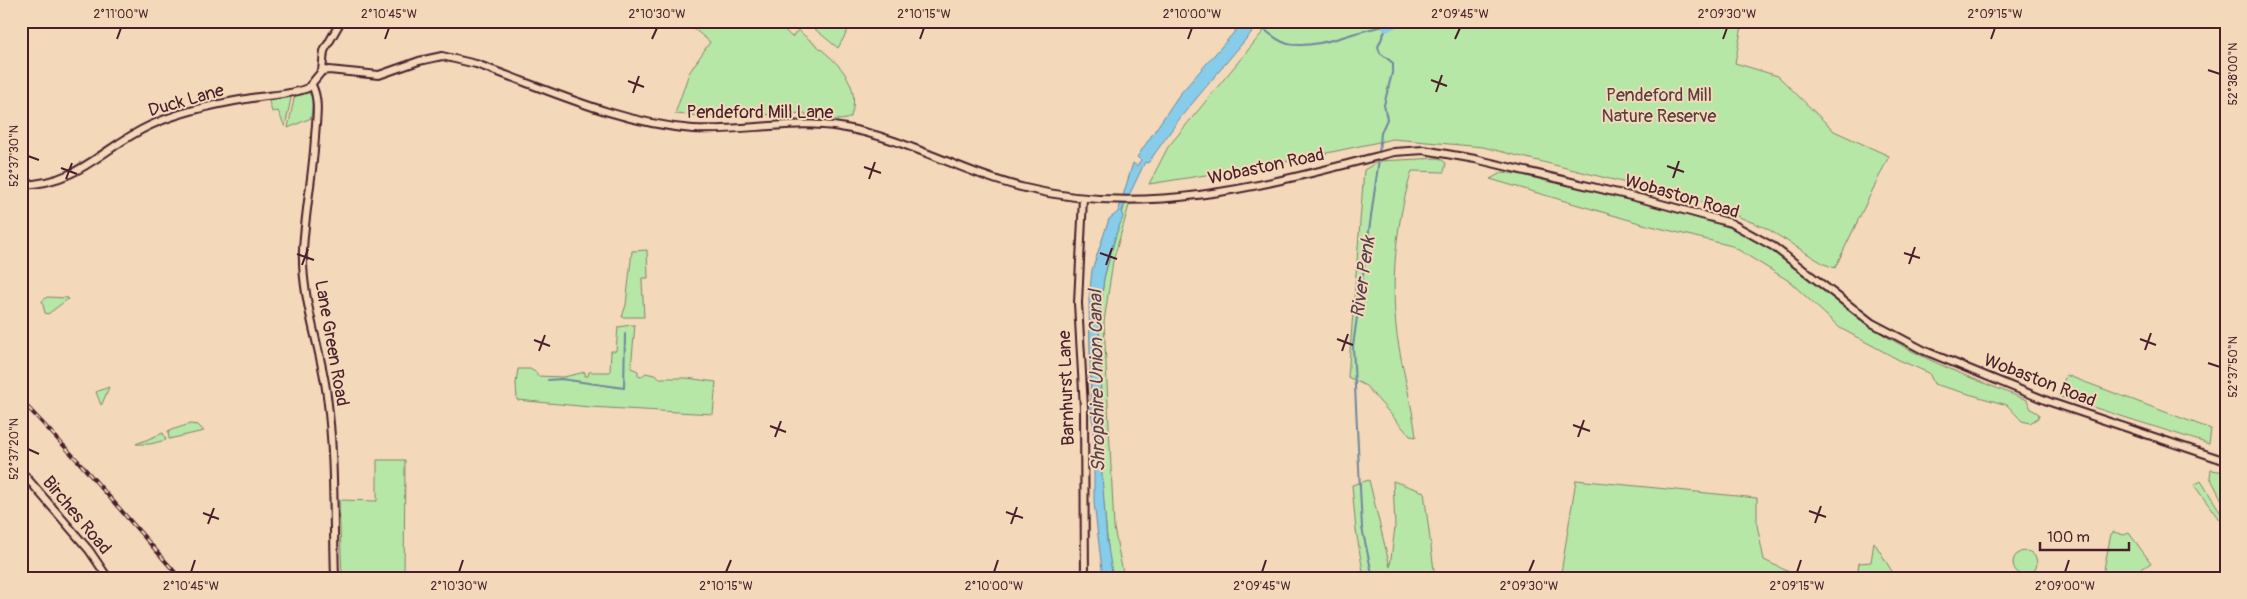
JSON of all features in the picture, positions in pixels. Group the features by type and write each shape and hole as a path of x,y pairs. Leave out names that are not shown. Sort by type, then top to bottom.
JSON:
{"street":[{"path":"312,85 322,71 324,50 341,21"},
{"name":"Pendeford Mill Lane","path":"322,71 379,75 429,58 449,57 476,64 597,108 639,121 711,130 802,124 842,127 896,142 1014,185 1083,198"},
{"name":"Duck Lane","path":"21,185 45,183 77,172 128,138 160,122 249,98 304,90 312,85"},
{"name":"Lane Green Road","path":"312,85 317,98 314,161 303,250 303,269 307,301 330,420 335,500 335,578"},
{"name":"Wobaston Road","path":"1083,198 1195,196 1231,191 1410,150 1447,153 1511,167 1731,223 1774,247 1872,323 1925,351 2050,402 2226,461"},
{"name":"Barnhurst Lane","path":"1083,198 1078,303 1084,408 1084,578"},
{"name":"Birches Road","path":"21,471 89,550 108,578"}],"green space":[{"path":"688,21 775,21 792,37 798,30 831,57 847,78 852,89 854,102 851,117 836,120 807,118 805,113 717,117 675,114 689,73 710,42 687,23"},
{"path":"805,21 853,21 838,48"},
{"name":"Pendeford Mill Nature Reserve","path":"1272,21 1743,21 1735,63 1778,76 1834,131 1889,156 1835,268 1824,264 1766,228 1705,203 1483,147 1393,139 1275,164 1149,184 1168,147"},
{"path":"307,91 313,98 311,118 288,128 295,94"},
{"path":"292,93 285,127 278,111 272,112 268,98"},
{"path":"1439,158 1446,163 1444,172 1412,171 1406,190 1398,231 1394,273 1397,335 1416,437 1410,436 1366,386 1348,377 1364,170 1379,161"},
{"path":"1503,172 1601,192 1705,217 1732,227 1770,249 1873,328 1910,350 1948,368 2027,400 2031,409 2039,414 2038,418 2030,423 2022,421 2007,405 1934,384 1929,373 1899,360 1840,328 1789,281 1732,246 1643,224 1490,179"},
{"path":"1130,202 1113,261 1104,322 1114,528 1124,578 1113,578 1109,559 1098,439 1101,405 1099,320 1104,278 1125,203"},
{"path":"647,250 648,278 642,278 644,317 622,317 626,305 632,251"},
{"path":"47,297 68,299 48,314 45,313 42,301"},
{"path":"635,325 631,368 638,371 638,376 641,377 646,373 658,376 658,378 686,378 716,382 713,414 590,407 517,400 516,383 518,369 530,369 537,373 537,376 564,377 585,372 585,376 588,376 589,372 610,372 611,351 616,351 618,327"},
{"path":"2066,375 2211,429 2209,444 2058,396"},
{"path":"109,387 102,404 101,405 96,392"},
{"path":"190,424 198,425 204,431 169,439 168,431"},
{"path":"163,433 166,440 150,444 136,444"},
{"path":"377,460 405,460 404,578 342,578 339,500 377,501"},
{"path":"2211,470 2226,472 2226,508 2210,477"},
{"path":"1369,480 1390,567 1395,527 1393,481 1424,492 1435,578 1364,578 1356,530 1352,485"},
{"path":"1576,480 1757,498 1757,525 1764,560 1802,578 1564,578 1561,573"},
{"path":"2201,481 2226,521 2226,529 2194,485"},
{"path":"2114,532 2124,535 2129,533 2151,563 2138,571 2103,574 2111,534"},
{"path":"1874,542 1896,578 1857,578 1859,563 1871,562"},
{"path":"2025,551 2034,554 2037,563 2034,572 2025,575 2016,572 2013,563 2016,554"}],"water":[{"name":"Shropshire Union Canal","path":"1244,21 1261,21 1180,118 1148,163 1145,162 1122,210 1123,217 1115,237 1104,278 1099,320 1101,405 1098,422 1107,541 1113,578 1103,578 1094,503 1089,299 1092,270 1109,219 1118,212 1133,163 1137,166 1141,160 1137,157 1179,95"}],"waterway":[{"path":"1253,21 1279,40 1288,44 1300,45 1325,42 1387,26"},
{"name":"River Penk","path":"1387,26 1396,21"},
{"name":"River Penk","path":"1379,154 1381,133 1387,119 1384,105 1393,69 1393,63 1380,53 1378,47 1387,26"},
{"name":"River Penk","path":"1373,578 1362,528 1353,346 1379,159"},
{"path":"548,380 561,379 624,388 625,334"}],"railway":[{"path":"21,400 78,461 180,578"}]}
